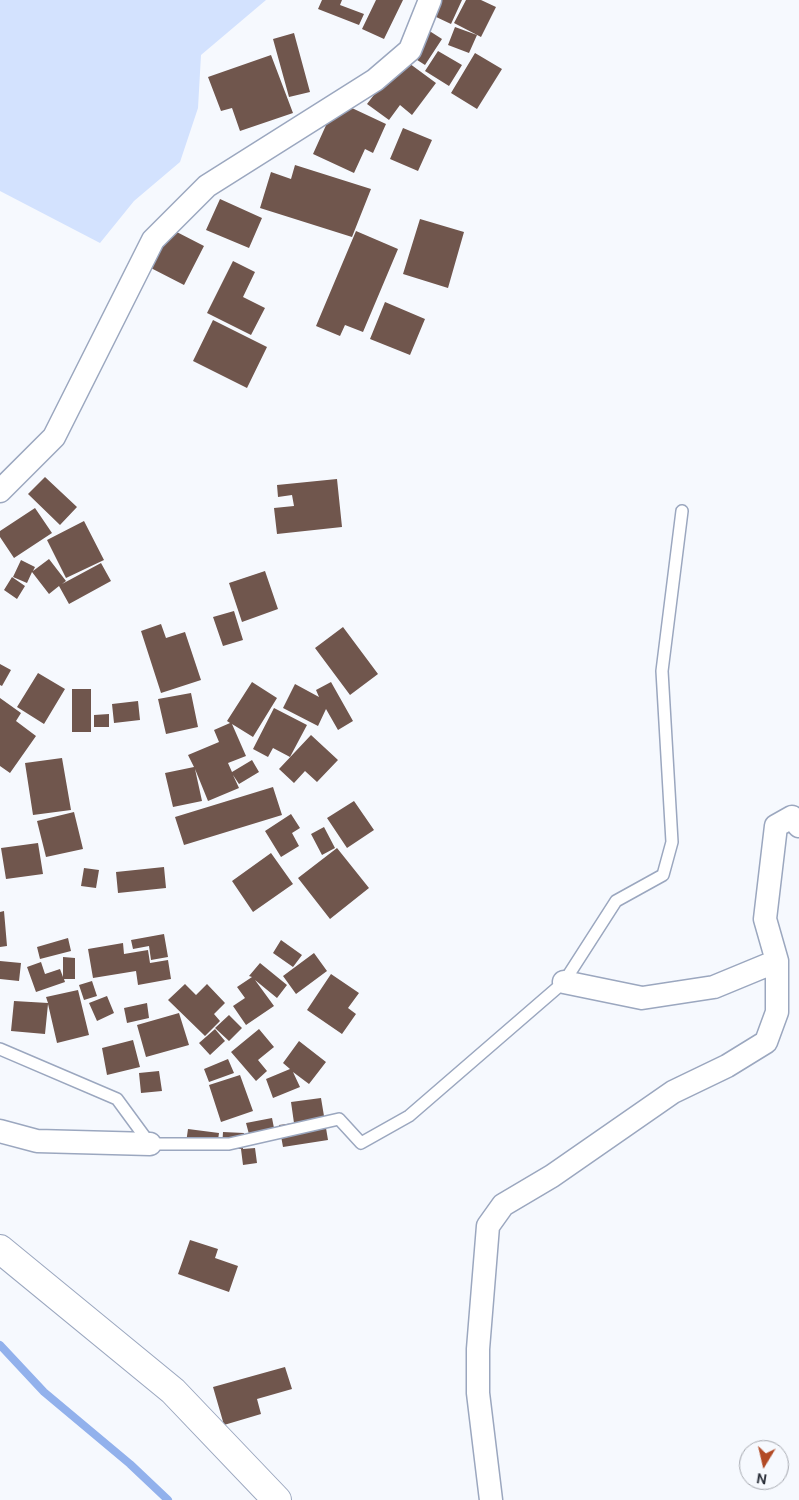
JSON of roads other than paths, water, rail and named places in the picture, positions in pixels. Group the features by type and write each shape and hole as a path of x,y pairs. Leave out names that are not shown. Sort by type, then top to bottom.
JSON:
{"street":[{"path":"0,491 54,437 153,240 207,186 375,80 410,50 430,0"},
{"path":"491,1500 478,1393 478,1349 488,1226 503,1205 552,1176 674,1092 727,1066 766,1042 777,1012 777,961 765,919 776,826 792,817 799,826"},
{"path":"564,982 642,998 714,987 777,961"},
{"path":"0,1130 37,1141 150,1144"},
{"path":"0,1249 174,1391 277,1500"}],"lane":[{"path":"0,1049 117,1099 150,1144 229,1144 339,1119 361,1143 409,1116 564,982 616,900 663,875 672,842 662,671 682,512"}],"waterway":[{"path":"0,1345 44,1392 130,1464 168,1500"}]}
